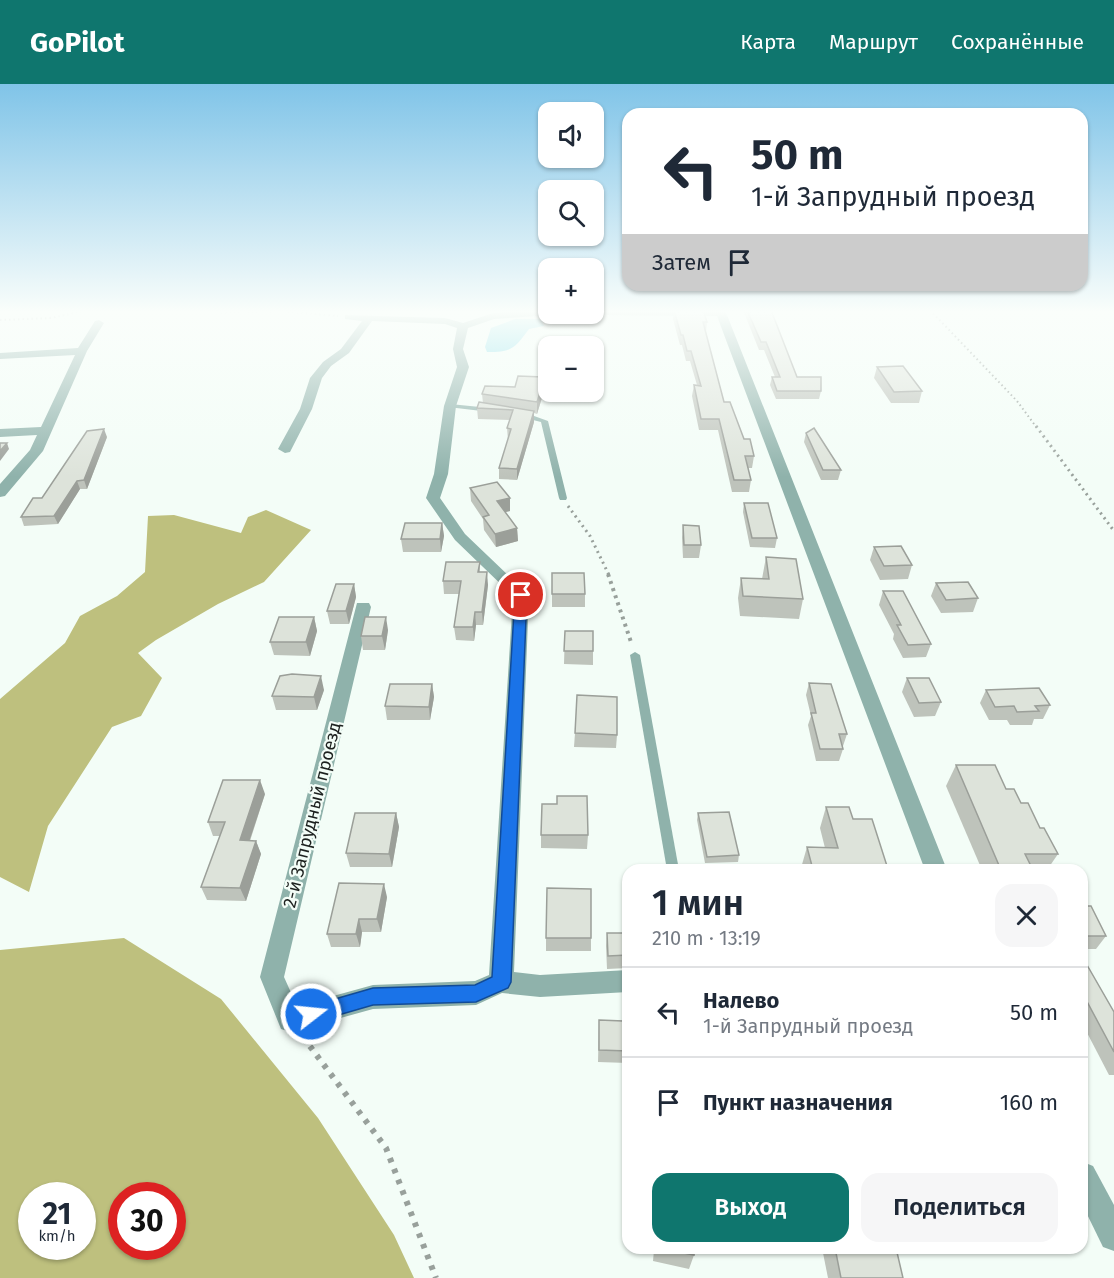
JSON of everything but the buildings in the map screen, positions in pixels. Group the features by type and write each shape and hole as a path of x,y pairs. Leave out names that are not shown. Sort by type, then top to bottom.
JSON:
{"street":[{"path":"0,493 36,451 75,366"},
{"path":"285,449 306,409 316,378 326,366"},
{"path":"462,366 450,406 441,474 433,498 460,537 521,595 501,982"},
{"path":"741,366 934,864"},
{"path":"0,433 45,431"},
{"name":"2-й Запрудный проезд","path":"290,1020 272,977 363,607"},
{"path":"290,1020 373,997 476,993 501,982 540,986 622,981"},
{"path":"1088,1186 1114,1236"}],"lane":[{"path":"450,406 501,412"},
{"path":"512,413 544,421 563,498"},
{"path":"634,655 672,864"}],"path":[{"path":"983,366 1017,401 1114,531"},
{"path":"563,498 590,536 611,580 634,655"},
{"path":"290,1020 386,1148 436,1278"}],"green space":[{"path":"266,510 311,530 264,582 218,604 138,653 162,678 141,716 112,727 48,826 29,892 0,877 0,699 65,643 80,616 117,596 145,572 148,516 174,515 241,533 248,517"},
{"path":"124,938 221,999 318,1118 394,1235 414,1278 0,1278 0,950"}],"route":[{"path":"311,1014 373,997 476,993 501,982 521,595"}]}
